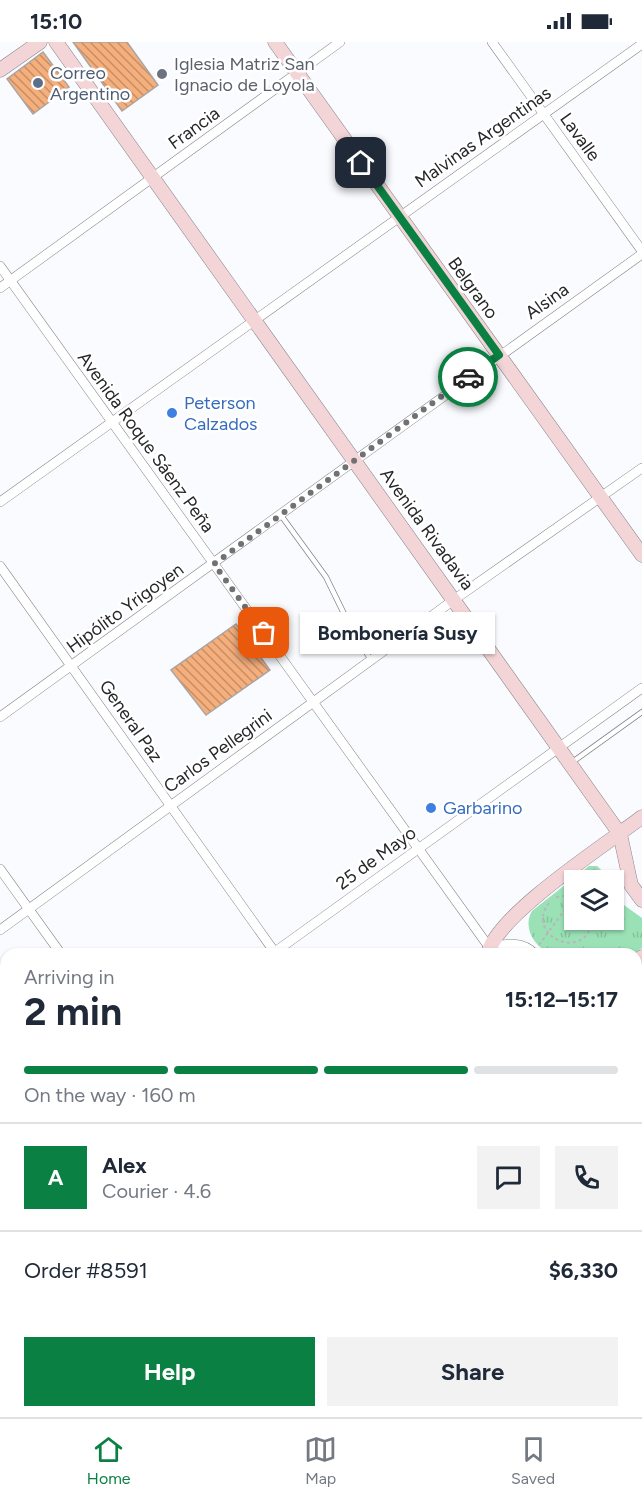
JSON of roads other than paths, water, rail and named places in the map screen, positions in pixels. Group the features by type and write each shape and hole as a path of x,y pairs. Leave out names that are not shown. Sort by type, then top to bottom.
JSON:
{"main road":[{"path":"0,70 40,42"},
{"name":"Avenida Rivadavia","path":"56,42 455,599 620,834 631,885 642,900"},
{"name":"Belgrano","path":"275,42 642,555"},
{"path":"489,948 503,927 522,908 642,817"}],"street":[{"name":"Francia","path":"0,288 340,42"},
{"name":"Lavalle","path":"492,42 642,252"},
{"name":"Malvinas Argentinas","path":"0,502 642,44"},
{"name":"Alsina","path":"354,459 642,252"},
{"name":"Avenida Roque Sáenz Peña","path":"0,266 487,948"},
{"name":"Hipólito Yrigoyen","path":"0,717 214,564 354,459"},
{"name":"Carlos Pellegrini","path":"0,930 455,599 642,468"},
{"name":"General Paz","path":"0,566 270,948"},
{"name":"25 de Mayo","path":"281,948 642,688"},
{"path":"0,869 57,948"},
{"path":"494,948 508,943 521,944 527,948"}],"lane":[{"path":"280,514 326,577 350,626 371,660"},
{"path":"570,764 642,712"}],"place":[{"name":"Iglesia Matriz San Ignacio de Loyola","path":"162,74"},
{"name":"Correo Argentino","path":"38,83"},
{"name":"Peterson Calzados","path":"172,413"},
{"name":"Bombonería Susy","path":"264,633"},
{"name":"Garbarino","path":"431,808"}]}
